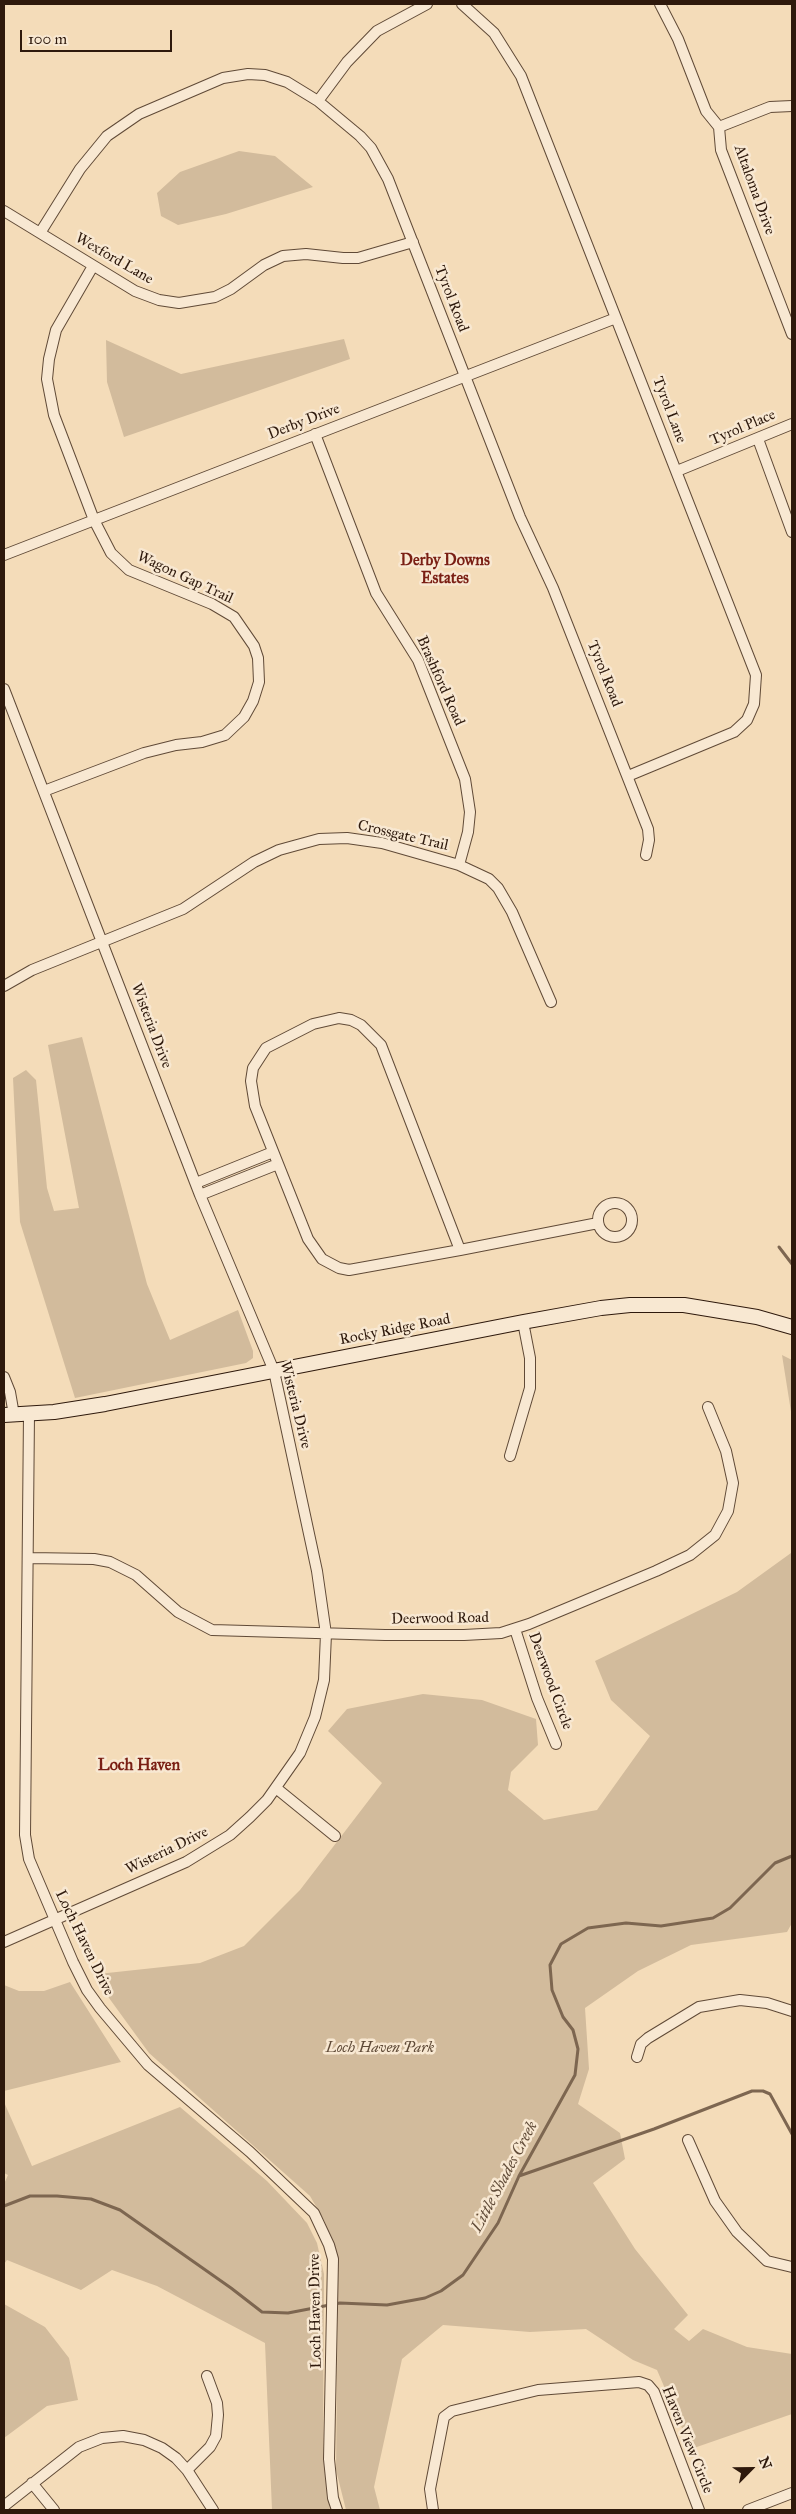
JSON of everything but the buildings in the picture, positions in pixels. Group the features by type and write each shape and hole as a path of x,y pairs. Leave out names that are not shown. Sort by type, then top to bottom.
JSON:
{"main road":[{"name":"Rocky Ridge Road","path":"9,1415 106,1404 601,1308 659,1304 704,1307 789,1326"}],"street":[{"path":"318,101 347,62 371,36 388,24 427,4"},
{"name":"Tyrol Lane","path":"462,4 494,33 521,76 753,665 756,694 747,720 734,732 628,776"},
{"name":"Altaloma Drive","path":"660,4 678,39 706,111 719,127 721,150 792,334"},
{"name":"Tyrol Road","path":"40,233 94,150 121,125 157,106 223,78 248,74 277,78 318,101 347,124 370,148 388,179 520,517 553,588 648,828 649,840 646,855"},
{"path":"719,127 770,107 792,106"},
{"name":"Wexford Lane","path":"4,211 93,266 149,297 169,302 193,303 223,294 264,265 283,256 306,254 358,258 413,242"},
{"name":"Wagon Gap Trail","path":"44,791 144,753 176,745 202,742 225,734 244,718 257,692 259,670 254,646 234,618 212,604 130,570 111,553 94,520 54,415 47,378 56,330 93,266"},
{"name":"Derby Drive","path":"4,555 616,318"},
{"name":"Tyrol Place","path":"676,471 792,424"},
{"name":"Brashford Road","path":"314,434 376,593 418,660 465,779 470,812 468,832 459,865"},
{"path":"758,439 792,532"},
{"name":"Wisteria Drive","path":"4,690 200,1195 274,1371 317,1571 326,1634 324,1680 314,1717 300,1753 276,1788 230,1835 186,1862 4,1942"},
{"name":"Crossgate Trail","path":"4,986 32,970 183,908 260,858 305,842 333,838 362,840 459,865 480,874 498,888 512,912 551,1002"},
{"path":"460,1250 385,1053 376,1039 361,1025 351,1020 327,1020 276,1042 259,1056 253,1068 252,1093 273,1152 308,1239 322,1259 330,1264 349,1270 358,1269 460,1250 598,1223"},
{"path":"196,1183 273,1152"},
{"path":"200,1195 278,1164"},
{"path":"510,1456 530,1388 530,1358 523,1322"},
{"path":"4,1377 10,1392 9,1415"},
{"name":"Deerwood Road","path":"29,1558 94,1559 110,1562 136,1575 178,1612 212,1630 326,1634 464,1635 515,1629 602,1595 690,1555 715,1535 728,1511 733,1482 726,1451 708,1407"},
{"name":"Loch Haven Drive","path":"29,1414 26,1842 33,1870 87,1990 148,2065 250,2152 314,2213 330,2245 333,2259 330,2459 337,2510"},
{"name":"Deerwood Circle","path":"515,1629 538,1698 556,1744"},
{"path":"276,1788 334,1836"},
{"path":"637,2057 641,2044 648,2038 698,2007 740,2000 767,2003 792,2011"},
{"path":"688,2140 715,2201 738,2232 766,2261 792,2267"},
{"path":"187,2470 210,2447 216,2436 218,2415 207,2376"},
{"name":"Haven View Circle","path":"433,2510 430,2489 444,2417 452,2411 538,2390 639,2382 648,2385 654,2392 699,2510"},
{"path":"4,2506 79,2447 102,2438 133,2437 154,2444 176,2458 187,2470 213,2510"},
{"path":"32,2484 54,2510"},
{"path":"748,2510 792,2493"}],"green space":[{"path":"239,151 275,156 313,187 226,214 178,225 161,216 157,193 180,172"},
{"path":"344,339 350,359 124,437 107,382 106,340 181,374"},
{"path":"82,1037 147,1284 170,1340 238,1310 253,1351 253,1358 246,1363 75,1398 20,1222 13,1078 26,1070 36,1080 47,1188 54,1211 79,1208 48,1045"},
{"path":"782,1355 792,1360 792,1418"},
{"name":"Loch Haven Park","path":"792,1544 792,1923 787,1932 691,1945 638,1971 585,2008 589,2069 578,2104 620,2133 625,2159 593,2183 635,2249 688,2315 674,2329 689,2341 703,2329 747,2347 792,2354 792,2414 691,2449 657,2370 633,2360 586,2329 530,2332 443,2325 402,2359 374,2487 380,2510 346,2510 336,2470 338,2276 336,2252 324,2220 310,2196 149,2053 101,1987 98,1974 200,1963 244,1946 300,1890 382,1783 328,1731 347,1709 423,1694 482,1700 536,1719 538,1745 511,1772 508,1790 544,1820 597,1810 650,1736 611,1700 595,1661 737,1592 791,1553"},
{"path":"70,1982 121,2062 4,2091 4,1985 19,1991 44,1991"},
{"path":"4,2102 32,2166 180,2107 267,2181 307,2223 317,2243 324,2274 323,2454 330,2510 272,2510 265,2343 157,2286 112,2270 81,2290 7,2260 4,2264 4,2184 8,2175 4,2173"},
{"path":"4,2304 45,2327 69,2358 78,2400 47,2406 4,2438"}],"waterway":[{"name":"Little Shades Creek","path":"779,1247 792,1264"},
{"name":"Little Shades Creek","path":"4,2206 30,2196 57,2196 91,2199 120,2210 262,2312 288,2313 340,2303 387,2305 425,2298 441,2291 463,2275 498,2223 519,2176 575,2075 578,2049 573,2030 563,2017 552,1990 550,1965 561,1944 588,1928 626,1923 661,1926 713,1918 730,1908 775,1863 792,1856"},
{"path":"519,2176 654,2129 752,2091 763,2091 770,2094 792,2134"}],"district":[{"name":"Derby Downs Estates","path":"445,570"},
{"name":"Loch Haven","path":"139,1766"}]}
